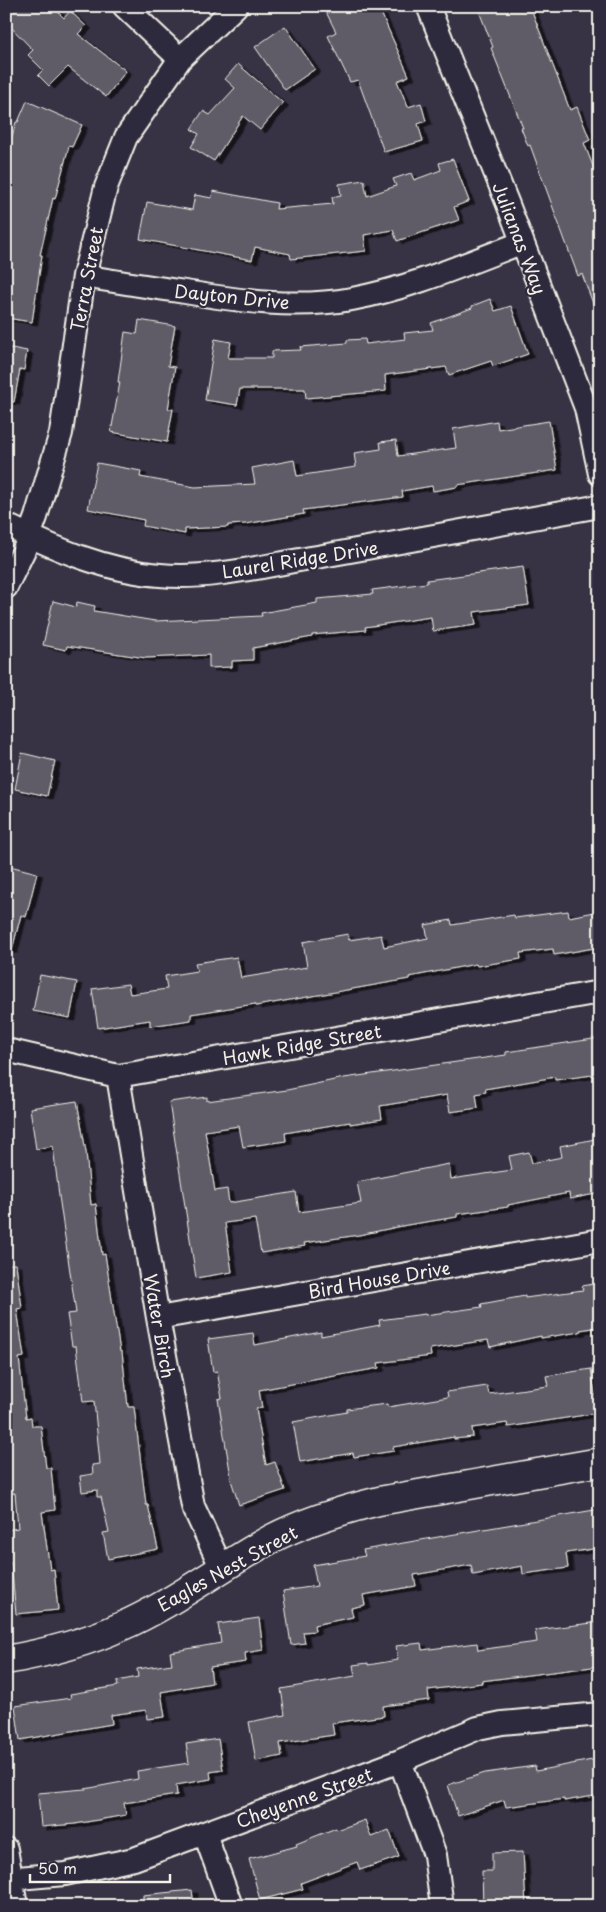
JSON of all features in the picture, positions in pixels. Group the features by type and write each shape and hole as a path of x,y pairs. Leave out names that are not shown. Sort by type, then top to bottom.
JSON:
{"street":[{"path":"124,6 180,59"},
{"name":"Terra Street","path":"6,587 29,536 61,433 84,276 106,187 126,137 180,59 236,6"},
{"name":"Julianas Way","path":"428,6 586,408 600,474"},
{"name":"Dayton Drive","path":"84,276 245,302 314,303 351,299 407,286 521,243"},
{"name":"Laurel Ridge Drive","path":"6,525 47,544 127,570 160,576 196,575 244,569 600,506"},
{"name":"Hawk Ridge Street","path":"6,1050 118,1076 600,992"},
{"name":"Water Birch","path":"118,1076 158,1318 193,1506 222,1569"},
{"name":"Bird House Drive","path":"158,1318 600,1240"},
{"name":"Eagles Nest Street","path":"6,1660 61,1649 121,1627 272,1538 351,1508 379,1501 600,1462"},
{"name":"Cheyenne Street","path":"9,1878 88,1870 134,1859 400,1761 478,1728 502,1723 600,1714"},
{"path":"400,1761 435,1855 442,1906"},
{"path":"205,1834 231,1906"},
{"path":"6,1850 9,1878 16,1906"}],"building":[{"path":"15,6 52,6 64,18 70,11 86,26 78,34 126,71 106,97 68,67 49,86 38,75 43,70 28,55 33,50 6,22 6,14"},
{"path":"323,6 378,6 409,76 397,81 408,107 421,103 426,121 418,124 423,141 384,152 358,80 350,82 328,36 336,32"},
{"path":"477,6 530,6 570,110 577,107 590,140 584,143 600,184 600,317 598,317 582,274 578,276 530,145 528,146 521,128 523,128 491,48 493,47"},
{"path":"285,26 315,69 285,90 255,47"},
{"path":"238,64 283,103 260,130 243,116 214,161 191,147 199,134 191,129 203,111 210,115 235,88 225,79"},
{"path":"27,101 82,125 72,147 69,146 55,199 53,198 40,255 42,255 32,322 6,318 6,158 16,122 18,122"},
{"path":"453,159 469,201 454,207 459,220 397,241 393,230 364,235 366,251 291,259 290,254 255,247 252,260 140,239 147,202 192,210 195,195 212,198 213,191 277,203 276,209 333,204 332,197 341,195 339,184 364,180 367,196 396,186 393,179 411,173 414,180 441,170 439,163"},
{"path":"490,299 495,311 511,306 528,354 493,366 491,361 449,375 446,367 385,375 386,391 306,398 305,389 240,389 237,405 205,400 215,339 231,342 228,358 272,358 272,351 301,350 300,347 347,343 347,340 365,339 366,344 405,339 404,333 433,330 431,323 472,308 472,306"},
{"path":"139,320 175,326 168,366 175,367 168,409 173,409 167,442 111,432 120,382 118,382 125,332 137,334"},
{"path":"6,347 27,351 24,370 20,369 14,402 6,401"},
{"path":"497,421 498,429 549,421 557,470 457,485 457,487 433,491 432,486 402,491 403,497 303,510 304,514 228,525 228,527 185,529 185,534 143,526 144,520 88,509 97,463 141,471 140,477 195,487 255,484 252,468 294,460 297,476 356,467 354,453 381,449 380,442 396,440 398,456 456,448 453,429"},
{"path":"523,567 529,605 474,612 476,625 433,631 431,617 365,627 366,630 312,635 312,637 253,648 253,660 232,661 232,667 209,668 209,655 146,658 67,646 66,650 43,645 53,601 76,607 77,602 95,606 94,611 155,621 262,616 261,613 317,603 317,599 373,594 372,590 427,583 427,580"},
{"path":"22,753 55,761 47,796 15,789"},
{"path":"6,865 37,873 26,917 21,915 12,950 6,950"},
{"path":"568,911 569,917 600,911 600,947 554,955 553,949 520,953 521,959 477,966 476,964 409,977 409,979 256,1006 255,1004 191,1014 191,1020 150,1026 150,1020 98,1028 92,989 128,984 130,994 167,989 165,976 197,971 195,963 237,957 241,978 307,967 303,942 348,934 349,940 381,935 384,947 428,938 425,925 451,920 452,925 514,915 515,918"},
{"path":"40,975 77,982 70,1018 33,1011"},
{"path":"600,1038 600,1074 555,1080 555,1077 485,1089 486,1092 476,1094 478,1108 450,1112 447,1095 380,1106 382,1119 350,1124 350,1122 285,1133 286,1141 243,1147 239,1126 205,1131 215,1191 227,1189 229,1203 296,1192 299,1212 361,1203 357,1182 449,1164 451,1179 512,1170 509,1156 529,1152 532,1163 562,1157 560,1146 600,1138 600,1193 570,1199 569,1193 508,1205 508,1207 457,1214 457,1217 304,1243 305,1246 261,1253 255,1219 225,1223 232,1272 196,1278 169,1102 207,1097 207,1101 287,1090 344,1078 506,1055 506,1052"},
{"path":"77,1101 86,1152 91,1205 96,1204 102,1255 105,1254 120,1352 122,1352 128,1407 134,1407 146,1505 148,1505 158,1549 108,1559 103,1533 109,1532 101,1497 97,1497 97,1490 82,1492 80,1476 93,1474 92,1465 100,1464 94,1401 83,1402 76,1346 72,1346 67,1314 76,1313 53,1146 36,1149 30,1108"},
{"path":"6,1264 16,1264 22,1308 17,1309 24,1357 19,1358 26,1418 31,1417 32,1426 41,1426 46,1468 51,1468 55,1510 42,1512 50,1570 54,1569 58,1610 16,1614 11,1563 6,1564 6,1530 18,1528 15,1493 6,1494"},
{"path":"600,1283 600,1327 541,1338 541,1336 490,1347 488,1340 430,1349 431,1356 378,1363 379,1368 259,1390 262,1408 256,1409 266,1465 275,1462 285,1490 239,1505 230,1477 218,1399 222,1398 217,1371 213,1372 208,1339 253,1333 255,1345 321,1332 321,1336 380,1325 379,1320 482,1307 481,1304 525,1296 525,1298 583,1290 582,1286"},
{"path":"591,1369 598,1413 508,1427 507,1423 472,1428 473,1437 454,1439 454,1437 393,1447 394,1451 354,1457 353,1453 300,1462 293,1422 347,1412 347,1409 387,1404 388,1407 448,1397 447,1392 487,1386 489,1394 548,1386 546,1376"},
{"path":"600,1509 600,1548 566,1553 568,1568 523,1574 522,1566 473,1575 471,1565 414,1575 416,1586 363,1595 365,1605 351,1608 353,1617 314,1625 315,1631 303,1632 305,1643 291,1645 283,1591 317,1586 313,1565 365,1556 363,1550"},
{"path":"259,1618 263,1650 245,1653 246,1662 210,1667 212,1683 161,1692 165,1717 147,1719 146,1710 111,1715 112,1724 20,1740 15,1706 71,1698 70,1694 118,1686 117,1681 138,1677 137,1669 172,1664 170,1652 221,1643 218,1624"},
{"path":"600,1622 600,1666 481,1681 482,1683 428,1690 429,1700 383,1706 384,1716 332,1723 334,1735 280,1743 282,1756 256,1761 249,1722 285,1715 281,1689 355,1676 353,1665 368,1663 368,1665 398,1660 396,1646 421,1643 422,1650 477,1643 478,1650 537,1642 535,1630"},
{"path":"218,1739 223,1770 210,1772 211,1779 176,1785 177,1795 124,1803 126,1815 75,1824 41,1827 38,1793 85,1789 138,1779 137,1771 189,1763 186,1744"},
{"path":"597,1759 600,1772 600,1795 506,1807 504,1800 458,1816 448,1785 485,1773 535,1766 536,1771"},
{"path":"365,1820 371,1837 389,1830 399,1857 360,1870 357,1862 301,1883 303,1889 260,1900 249,1859 297,1846 296,1844 336,1828 337,1830"},
{"path":"523,1852 526,1906 483,1906 482,1871 492,1871 492,1853"},
{"path":"192,1890 194,1906 143,1906 143,1895"}]}
